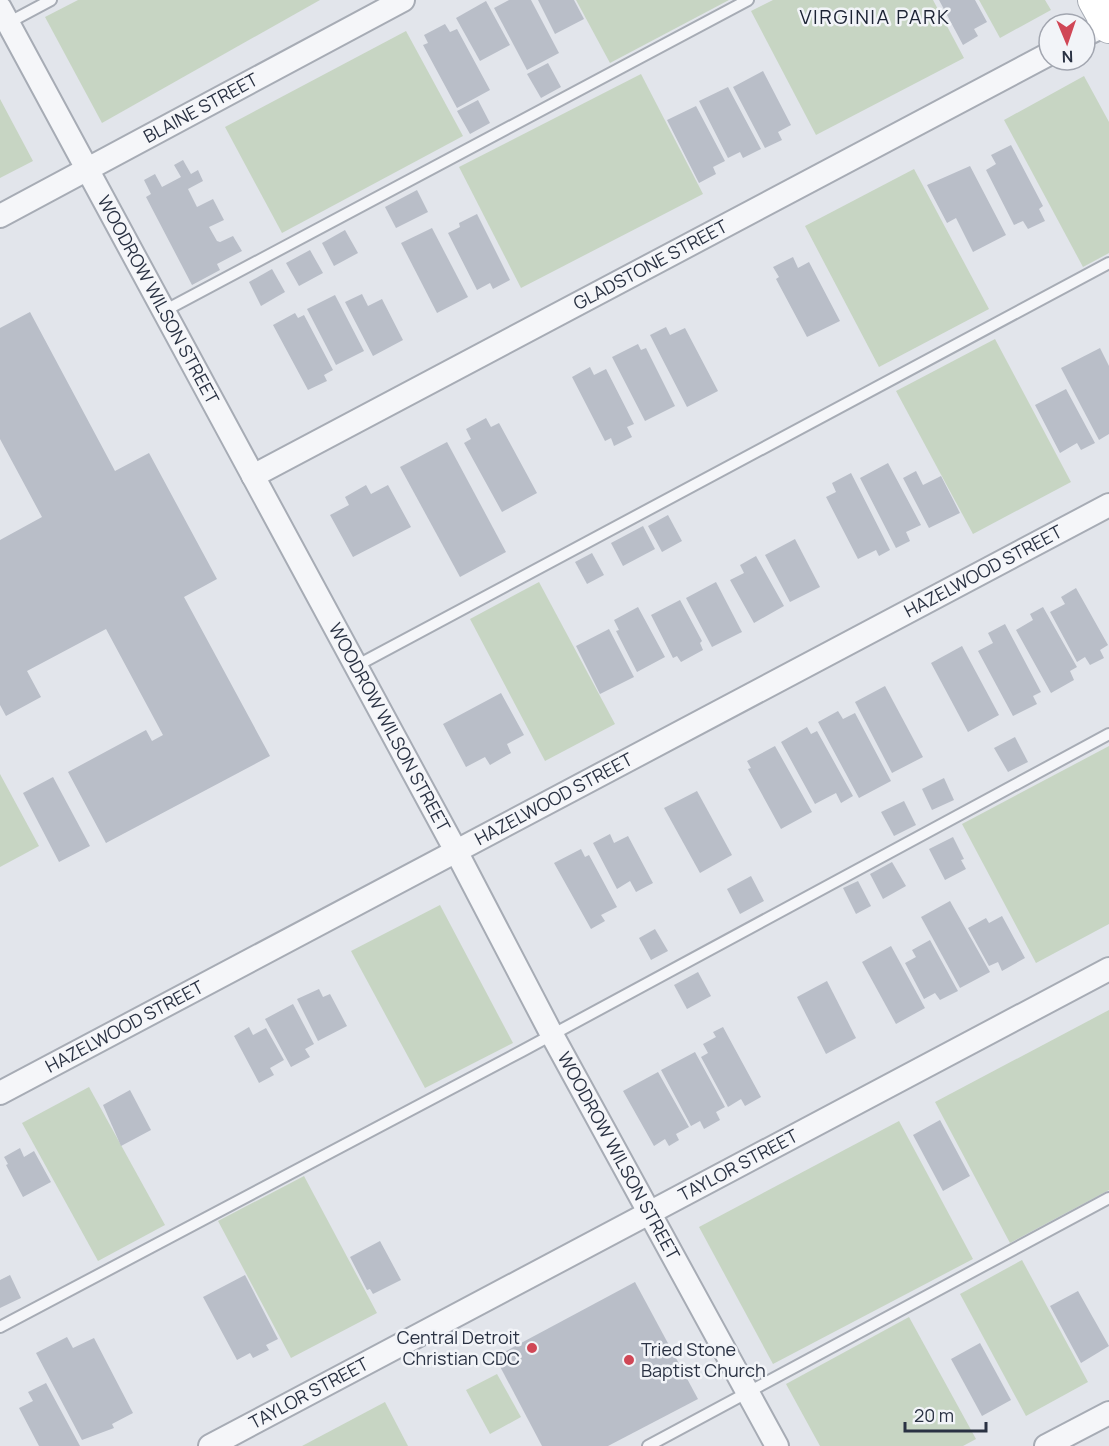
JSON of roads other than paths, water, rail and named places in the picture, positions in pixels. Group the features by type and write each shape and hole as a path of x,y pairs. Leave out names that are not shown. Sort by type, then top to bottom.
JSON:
{"street":[{"name":"BLAINE STREET","path":"0,216 403,0"},
{"name":"WOODROW WILSON STREET","path":"3,19 87,169 456,851 551,1033 777,1446"},
{"name":"GLADSTONE STREET","path":"253,476 1037,60"},
{"name":"HAZELWOOD STREET","path":"0,1093 1109,505"},
{"name":"TAYLOR STREET","path":"210,1446 1109,969"},
{"path":"1046,1446 1109,1413"}],"lane":[{"path":"3,19 51,0"},
{"path":"164,311 748,0"},
{"path":"356,666 1109,263"},
{"path":"0,1327 1109,734"},
{"path":"648,1446 1109,1198"}],"place":[{"name":"Central Detroit Christian CDC","path":"532,1348"},
{"name":"Tried Stone Baptist Church","path":"629,1360"}],"district":[{"name":"VIRGINIA PARK","path":"875,17"}]}
